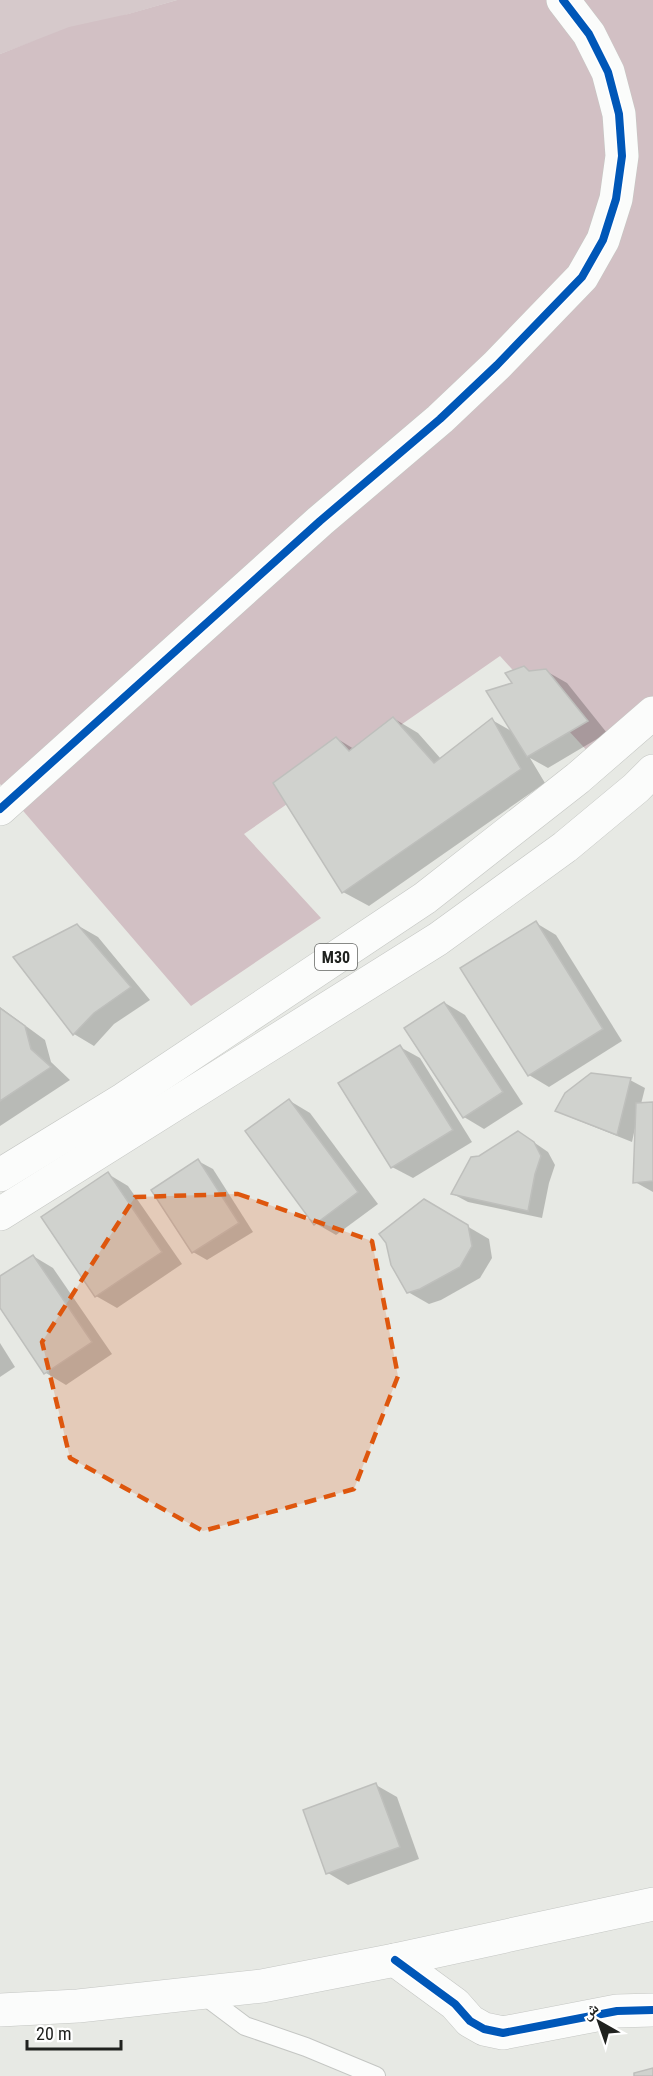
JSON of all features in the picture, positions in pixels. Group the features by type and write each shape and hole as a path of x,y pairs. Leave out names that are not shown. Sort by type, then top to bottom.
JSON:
{"main road":[{"path":"0,809 311,530 440,419 497,365 582,277 603,240 616,199 622,156 620,124 608,72 590,34 563,0"},
{"name":"M30","path":"0,1176 124,1099 425,898 578,778 653,713"},
{"name":"M30","path":"0,1214 438,939 565,847 653,771"},
{"path":"0,2010 78,2006 262,1986 395,1960 653,1904"},
{"path":"395,1960 455,2004 470,2021 484,2029 503,2033 617,2011 653,2010"}],"lane":[{"path":"201,1993 244,2026 306,2047 376,2076"}],"highlighted area":[{"path":"238,1194 372,1241 398,1376 354,1489 203,1531 70,1458 42,1342 135,1197"}],"shaded area":[{"path":"0,0 177,0 32,42 0,54"},
{"path":"177,0 653,0 653,702 602,767 500,656 244,834 321,918 191,1006 0,784 0,54 69,27"}],"building":[{"path":"524,666 529,671 546,669 588,721 527,757 486,691 512,683 505,673"},
{"path":"393,717 434,763 492,718 521,769 342,893 273,783 336,737 349,751"},
{"path":"536,921 603,1029 528,1076 460,968"},
{"path":"77,924 131,987 94,1013 73,1035 13,957"},
{"path":"444,1002 503,1092 463,1118 404,1028"},
{"path":"0,1008 25,1026 31,1049 51,1067 0,1101"},
{"path":"400,1045 453,1130 391,1168 338,1083"},
{"path":"591,1073 631,1078 617,1135 555,1111 565,1093"},
{"path":"289,1099 358,1192 314,1225 245,1131"},
{"path":"653,1102 653,1181 633,1183 636,1103"},
{"path":"518,1131 534,1142 541,1156 528,1211 451,1194 471,1157 479,1156"},
{"path":"198,1159 239,1223 192,1253 151,1190"},
{"path":"108,1172 162,1252 95,1297 41,1217"},
{"path":"424,1199 468,1225 472,1246 460,1267 420,1289 407,1293 391,1265 386,1243 379,1234"},
{"path":"33,1255 92,1342 44,1374 0,1308 0,1276"},
{"path":"376,1783 400,1847 326,1874 303,1810"},
{"path":"653,2068 653,2076 634,2076 634,2073"}],"cycle path":[{"path":"0,809 320,521 440,419 497,365 582,277 603,240 616,199 622,156 619,114 608,72 589,34 563,0"},
{"path":"395,1960 455,2004 470,2021 484,2029 503,2033 617,2011 653,2010"}]}
